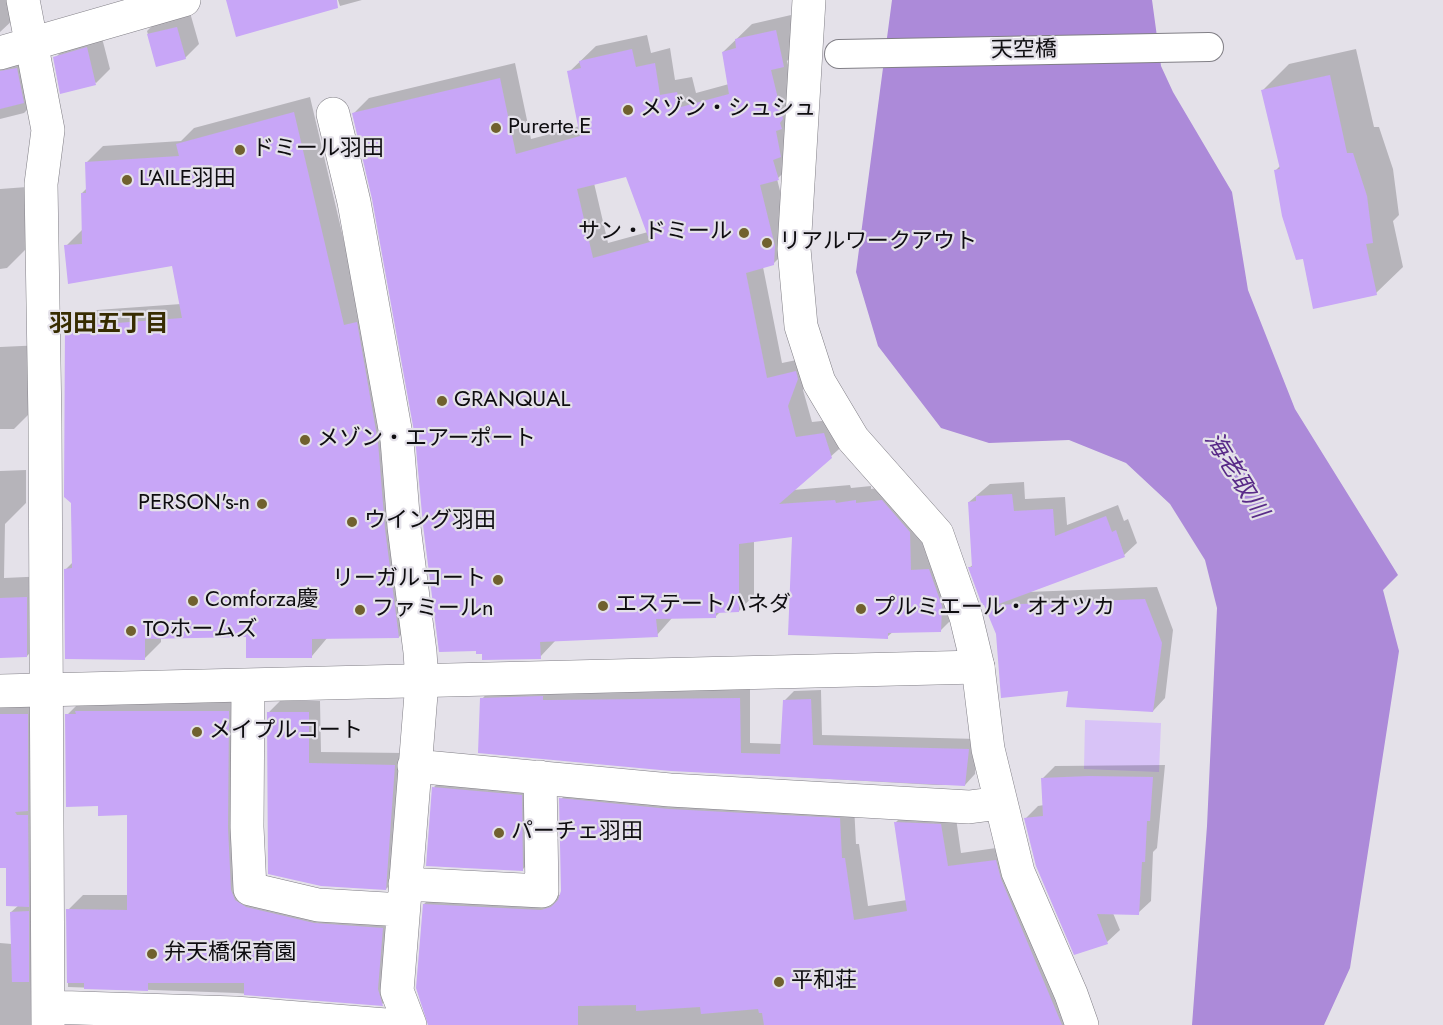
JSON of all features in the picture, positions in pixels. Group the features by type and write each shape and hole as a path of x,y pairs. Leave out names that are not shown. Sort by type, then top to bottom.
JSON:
{"street":[{"path":"23,0 15,49 48,130 41,184 48,1016 235,1013 386,1025"},
{"path":"15,49 184,0"},
{"path":"809,0 794,249 801,326 819,382 853,439 937,534 966,617 978,667 988,749 1018,872 1071,994 1082,1025"},
{"name":"天空橋","path":"839,54 1209,48"},
{"path":"333,114 354,202 397,440 422,682 397,991 410,1025"},
{"path":"0,691 978,667"},
{"path":"248,686 247,827 250,889 318,905 404,897 542,891 540,777"},
{"path":"414,766 681,791 969,807 1000,803"}],"shaded area":[{"path":"1085,720 1161,723 1159,772 1084,769"}],"water":[{"name":"海老取川","path":"892,0 1152,0 1161,66 1173,92 1232,192 1248,290 1295,409 1398,575 1383,590 1399,651 1350,968 1324,1025 1192,1025 1207,826 1217,608 1205,560 1170,504 1126,463 1069,440 989,443 941,428 878,346 856,272"}],"building":[{"path":"226,0 337,0 338,8 236,37"},
{"path":"177,27 186,59 156,67 147,34"},
{"path":"776,30 784,67 771,70 783,119 780,123 782,129 776,131 781,157 773,160 779,180 760,185 775,246 774,265 746,273 767,378 796,371 798,379 788,406 796,437 824,433 832,458 779,504 835,500 836,503 856,500 856,503 882,500 910,532 911,570 929,569 942,606 941,632 888,633 888,639 788,635 792,537 739,544 739,612 716,613 716,618 656,619 658,637 540,642 541,659 482,660 482,654 476,654 476,651 439,652 423,525 415,437 372,199 352,113 500,78 516,154 580,136 567,71 581,68 579,61 632,49 636,67 655,63 660,95 677,92 681,107 729,94 722,52 736,48 735,39","holes":["626,177 650,242 593,258 577,189"]},
{"path":"87,47 96,85 60,94 53,57"},
{"path":"17,68 24,103 0,109 0,71"},
{"path":"1330,75 1347,153 1353,153 1367,196 1373,243 1366,244 1377,295 1313,309 1303,259 1296,260 1282,216 1274,170 1280,169 1261,90"},
{"path":"294,112 344,325 357,322 378,442 385,529 399,638 312,639 312,658 246,658 246,637 145,639 145,660 65,659 64,569 72,568 71,503 64,497 65,327 182,318 172,266 68,284 64,245 82,244 81,193 86,193 85,162 179,156 176,144"},
{"path":"1012,494 1014,511 1053,509 1055,536 1106,516 1112,532 1116,530 1125,557 996,605 1145,599 1162,643 1153,712 1066,707 1068,691 1001,698 996,634 968,567 972,567 968,502 976,501 976,496"},
{"path":"27,597 27,657 0,658 0,598"},
{"path":"543,696 543,700 740,698 741,753 780,754 783,700 811,699 813,745 969,749 965,786 671,771 478,753 480,698"},
{"path":"75,711 229,711 228,828 231,890 235,900 246,907 314,923 383,928 378,989 383,1006 244,995 244,983 148,983 148,991 84,989 84,983 67,983 66,909 127,910 127,815 98,816 98,806 66,807 65,714 76,714"},
{"path":"267,712 309,712 309,763 395,765 386,890 321,886 268,874"},
{"path":"0,714 28,714 28,811 15,812 17,815 28,815 29,907 6,906 6,868 0,868"},
{"path":"1153,777 1150,821 1147,821 1145,862 1142,862 1139,915 1097,914 1108,944 1074,955 1036,866 1024,818 1043,816 1041,778"},
{"path":"432,787 522,795 523,871 426,866"},
{"path":"559,798 669,809 840,818 842,858 845,858 854,920 907,911 894,822 941,824 948,866 996,860 1001,879 1062,1025 764,1025 762,1013 759,1013 758,1009 701,1014 700,1007 636,1011 636,1005 578,1006 578,1025 428,1025 416,988 423,904 541,910 551,907 558,900 561,891"},
{"path":"29,911 29,982 12,982 10,912"}],"place":[{"name":"メゾン・シュシュ","path":"628,110"},
{"name":"Purerte.E","path":"496,128"},
{"name":"ドミール羽田","path":"240,150"},
{"name":"L'AILE羽田","path":"127,180"},
{"name":"サン・ドミール","path":"744,233"},
{"name":"リアルワークアウト","path":"767,243"},
{"name":"GRANQUAL","path":"442,401"},
{"name":"メゾン・エアーポート","path":"305,440"},
{"name":"PERSON's-n","path":"262,504"},
{"name":"ウイング羽田","path":"352,522"},
{"name":"リーガルコート","path":"498,580"},
{"name":"Comforza慶","path":"193,601"},
{"name":"エステートハネダ","path":"603,606"},
{"name":"プルミエール・オオツカ","path":"861,609"},
{"name":"ファミールn","path":"360,610"},
{"name":"TOホームズ","path":"131,631"},
{"name":"メイプルコート","path":"197,732"},
{"name":"パーチェ羽田","path":"499,833"},
{"name":"弁天橋保育園","path":"152,954"},
{"name":"平和荘","path":"779,982"}],"district":[{"name":"羽田五丁目","path":"109,325"}]}
